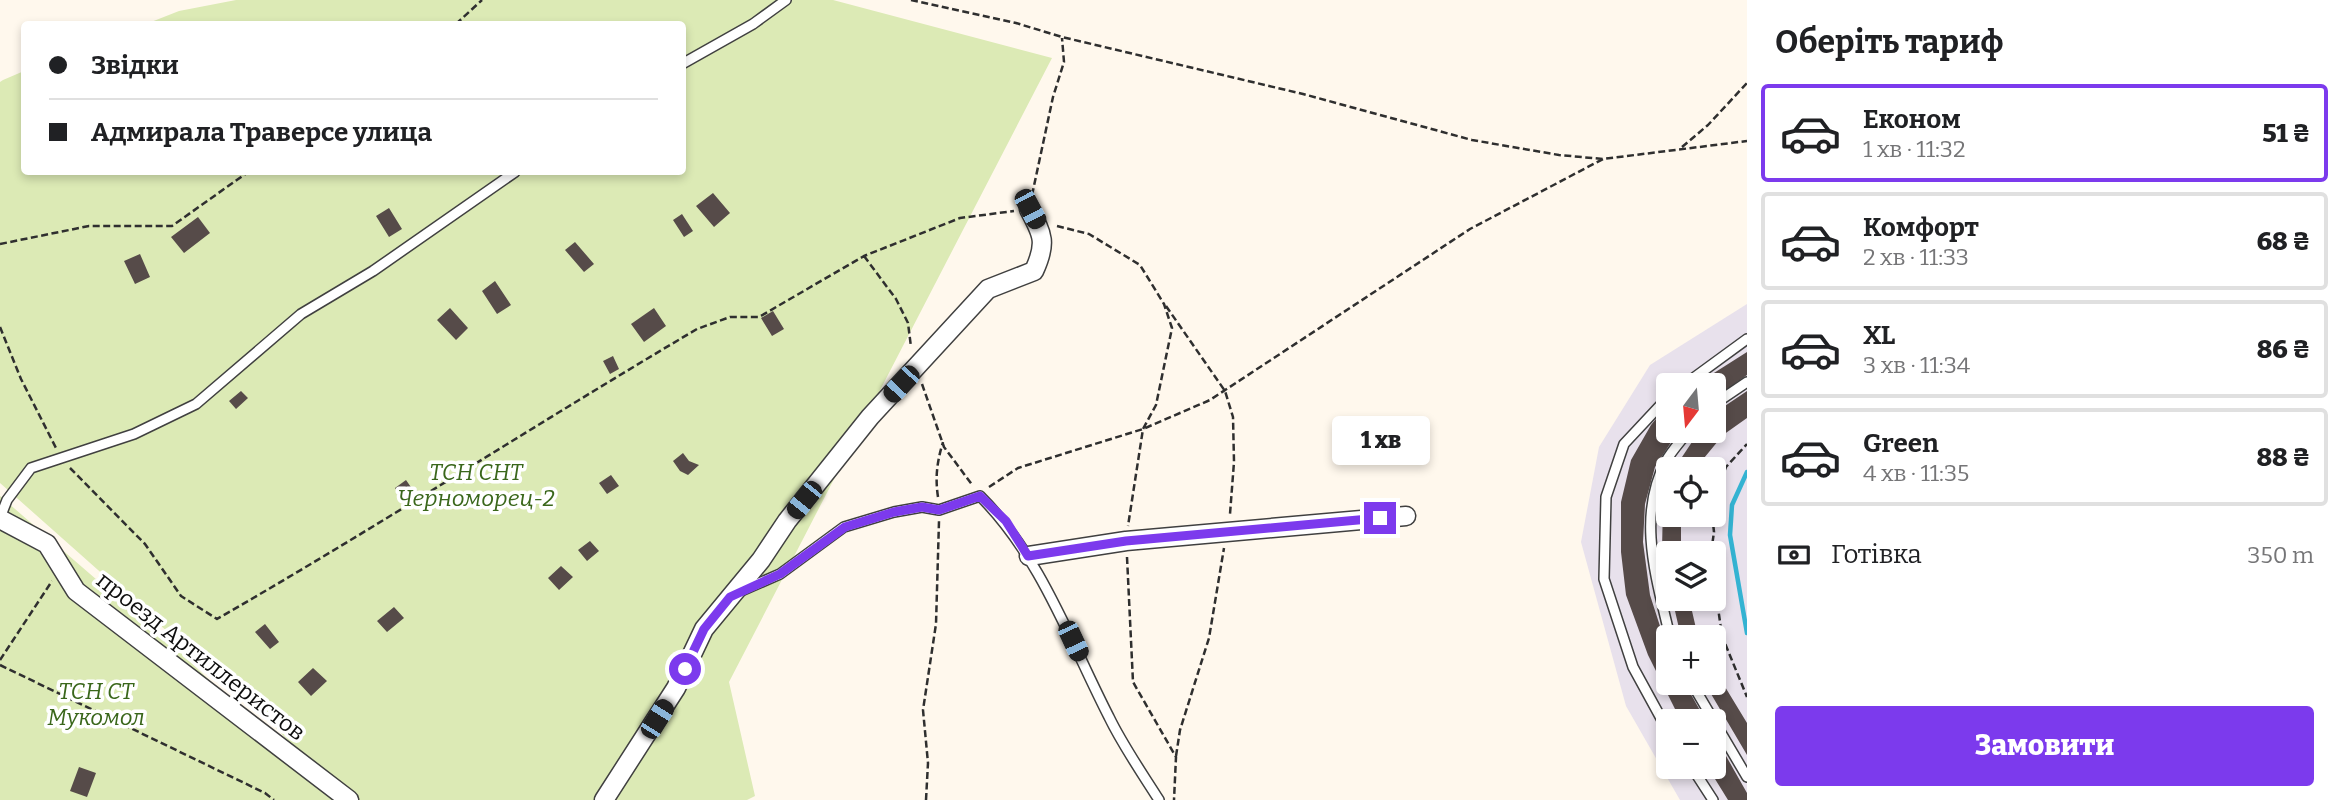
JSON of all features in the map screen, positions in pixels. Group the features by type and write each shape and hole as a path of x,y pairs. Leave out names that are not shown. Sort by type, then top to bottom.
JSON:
{"street":[{"path":"604,800 676,688 704,629 761,560 787,521 870,417 988,289 1034,271 1044,250 1042,232 1030,209"},
{"path":"1028,556 1126,541 1406,516"},
{"name":"проезд Артиллеристов","path":"0,518 47,544 75,591 348,800"}],"lane":[{"path":"686,62 753,24 786,0"},
{"path":"0,518 7,500 31,468 134,434 196,404 301,314 373,271 511,175"},
{"path":"1700,373 1747,339"},
{"path":"1726,396 1747,382"},
{"path":"1656,410 1624,444 1606,497 1604,579 1633,667 1656,709"},
{"path":"1667,625 1650,549 1652,503 1666,462 1680,443"},
{"path":"730,597 780,574 845,527 894,512 922,507 940,510 980,496 1006,521 1028,556 1110,719 1158,800"},
{"path":"1699,695 1747,777"},
{"path":"1699,779 1713,800"}],"path":[{"path":"459,21 482,0"},
{"path":"911,0 1016,23 1062,37 1303,94 1472,140 1559,155 1603,159 1681,148 1732,145 1747,141"},
{"path":"1030,209 1053,97 1064,62 1062,37"},
{"path":"1681,148 1708,125 1747,83"},
{"path":"864,256 896,299 908,323 916,367 943,442 951,459 980,496 994,482 1018,468 1143,429 1210,400 1470,229 1603,159"},
{"path":"0,244 89,226 172,226 244,175"},
{"path":"0,327 21,379 62,459 145,544 181,596 217,619 335,551 439,483 696,329 730,317 759,317 864,256 960,218 1030,209 1048,224 1089,234 1140,265 1164,304 1172,328 1156,405 1143,429 1126,541 1133,682 1176,757 1174,800"},
{"path":"926,800 928,763 923,710 936,624 936,547 940,510 935,480 943,442"},
{"path":"1726,467 1747,444"},
{"path":"61,568 0,663 265,793 274,800"},
{"path":"1718,611 1722,636 1747,696"}],"shaded area":[{"path":"1747,304 1747,800 1680,800 1668,779 1726,779 1726,709 1656,709 1656,758 1626,706 1581,542 1599,447 1650,365"}],"green space":[{"name":"ТСН СНТ Черноморец-2","path":"236,0 833,0 1052,58 729,682 755,796 747,800 344,800 276,728 0,483 0,82 3,80 21,72 21,175 686,175 686,21 154,21 179,11"},
{"name":"ТСН СТ Мукомол","path":"0,496 179,651 334,800 0,800"}],"building":[{"path":"713,193 730,213 714,227 696,206"},
{"path":"389,208 402,229 389,237 376,216"},
{"path":"682,214 693,231 684,237 673,220"},
{"path":"198,217 210,233 184,253 171,237"},
{"path":"575,242 594,264 584,272 565,250"},
{"path":"140,254 150,277 135,284 124,261"},
{"path":"495,281 511,305 497,314 482,291"},
{"path":"450,308 468,328 456,340 437,320"},
{"path":"654,308 666,326 644,342 631,324"},
{"path":"773,311 784,329 772,336 761,318"},
{"path":"1747,352 1747,375 1726,390 1726,373 1714,373"},
{"path":"613,356 619,369 610,374 603,361"},
{"path":"241,391 248,398 236,409 229,401"},
{"path":"1747,391 1747,418 1726,433 1726,405"},
{"path":"1656,419 1656,443 1671,443 1661,457 1656,457 1645,504 1643,542 1650,595 1660,625 1656,625 1656,671 1626,595 1621,552 1621,502 1631,460"},
{"path":"1691,443 1716,443 1705,457 1682,457"},
{"path":"683,453 689,461 699,465 688,475 680,471 673,461"},
{"path":"611,475 619,486 607,494 599,483"},
{"path":"406,480 415,493 404,501 395,488"},
{"path":"1662,527 1681,527 1681,541 1662,541"},
{"path":"590,541 599,551 587,561 578,550"},
{"path":"561,566 573,577 559,590 548,578"},
{"path":"394,607 404,618 387,632 377,621"},
{"path":"1675,611 1692,611 1695,625 1678,625"},
{"path":"265,624 279,642 270,649 255,632"},
{"path":"313,668 327,681 311,696 298,682"},
{"path":"1726,688 1747,723 1747,755 1726,719 1726,709 1720,709 1712,695 1726,695"},
{"path":"1668,695 1691,695 1699,709 1675,709"},
{"path":"1726,756 1747,793 1747,800 1728,800 1715,779 1726,779"},
{"path":"79,767 96,773 87,797 70,791"}],"waterway":[{"path":"1747,472 1732,505 1730,535 1747,633"}],"route":[{"path":"685,669 704,629 730,597 780,574 845,527 894,512 922,507 939,510 980,496 1006,521 1028,556 1126,541 1380,518"}]}
